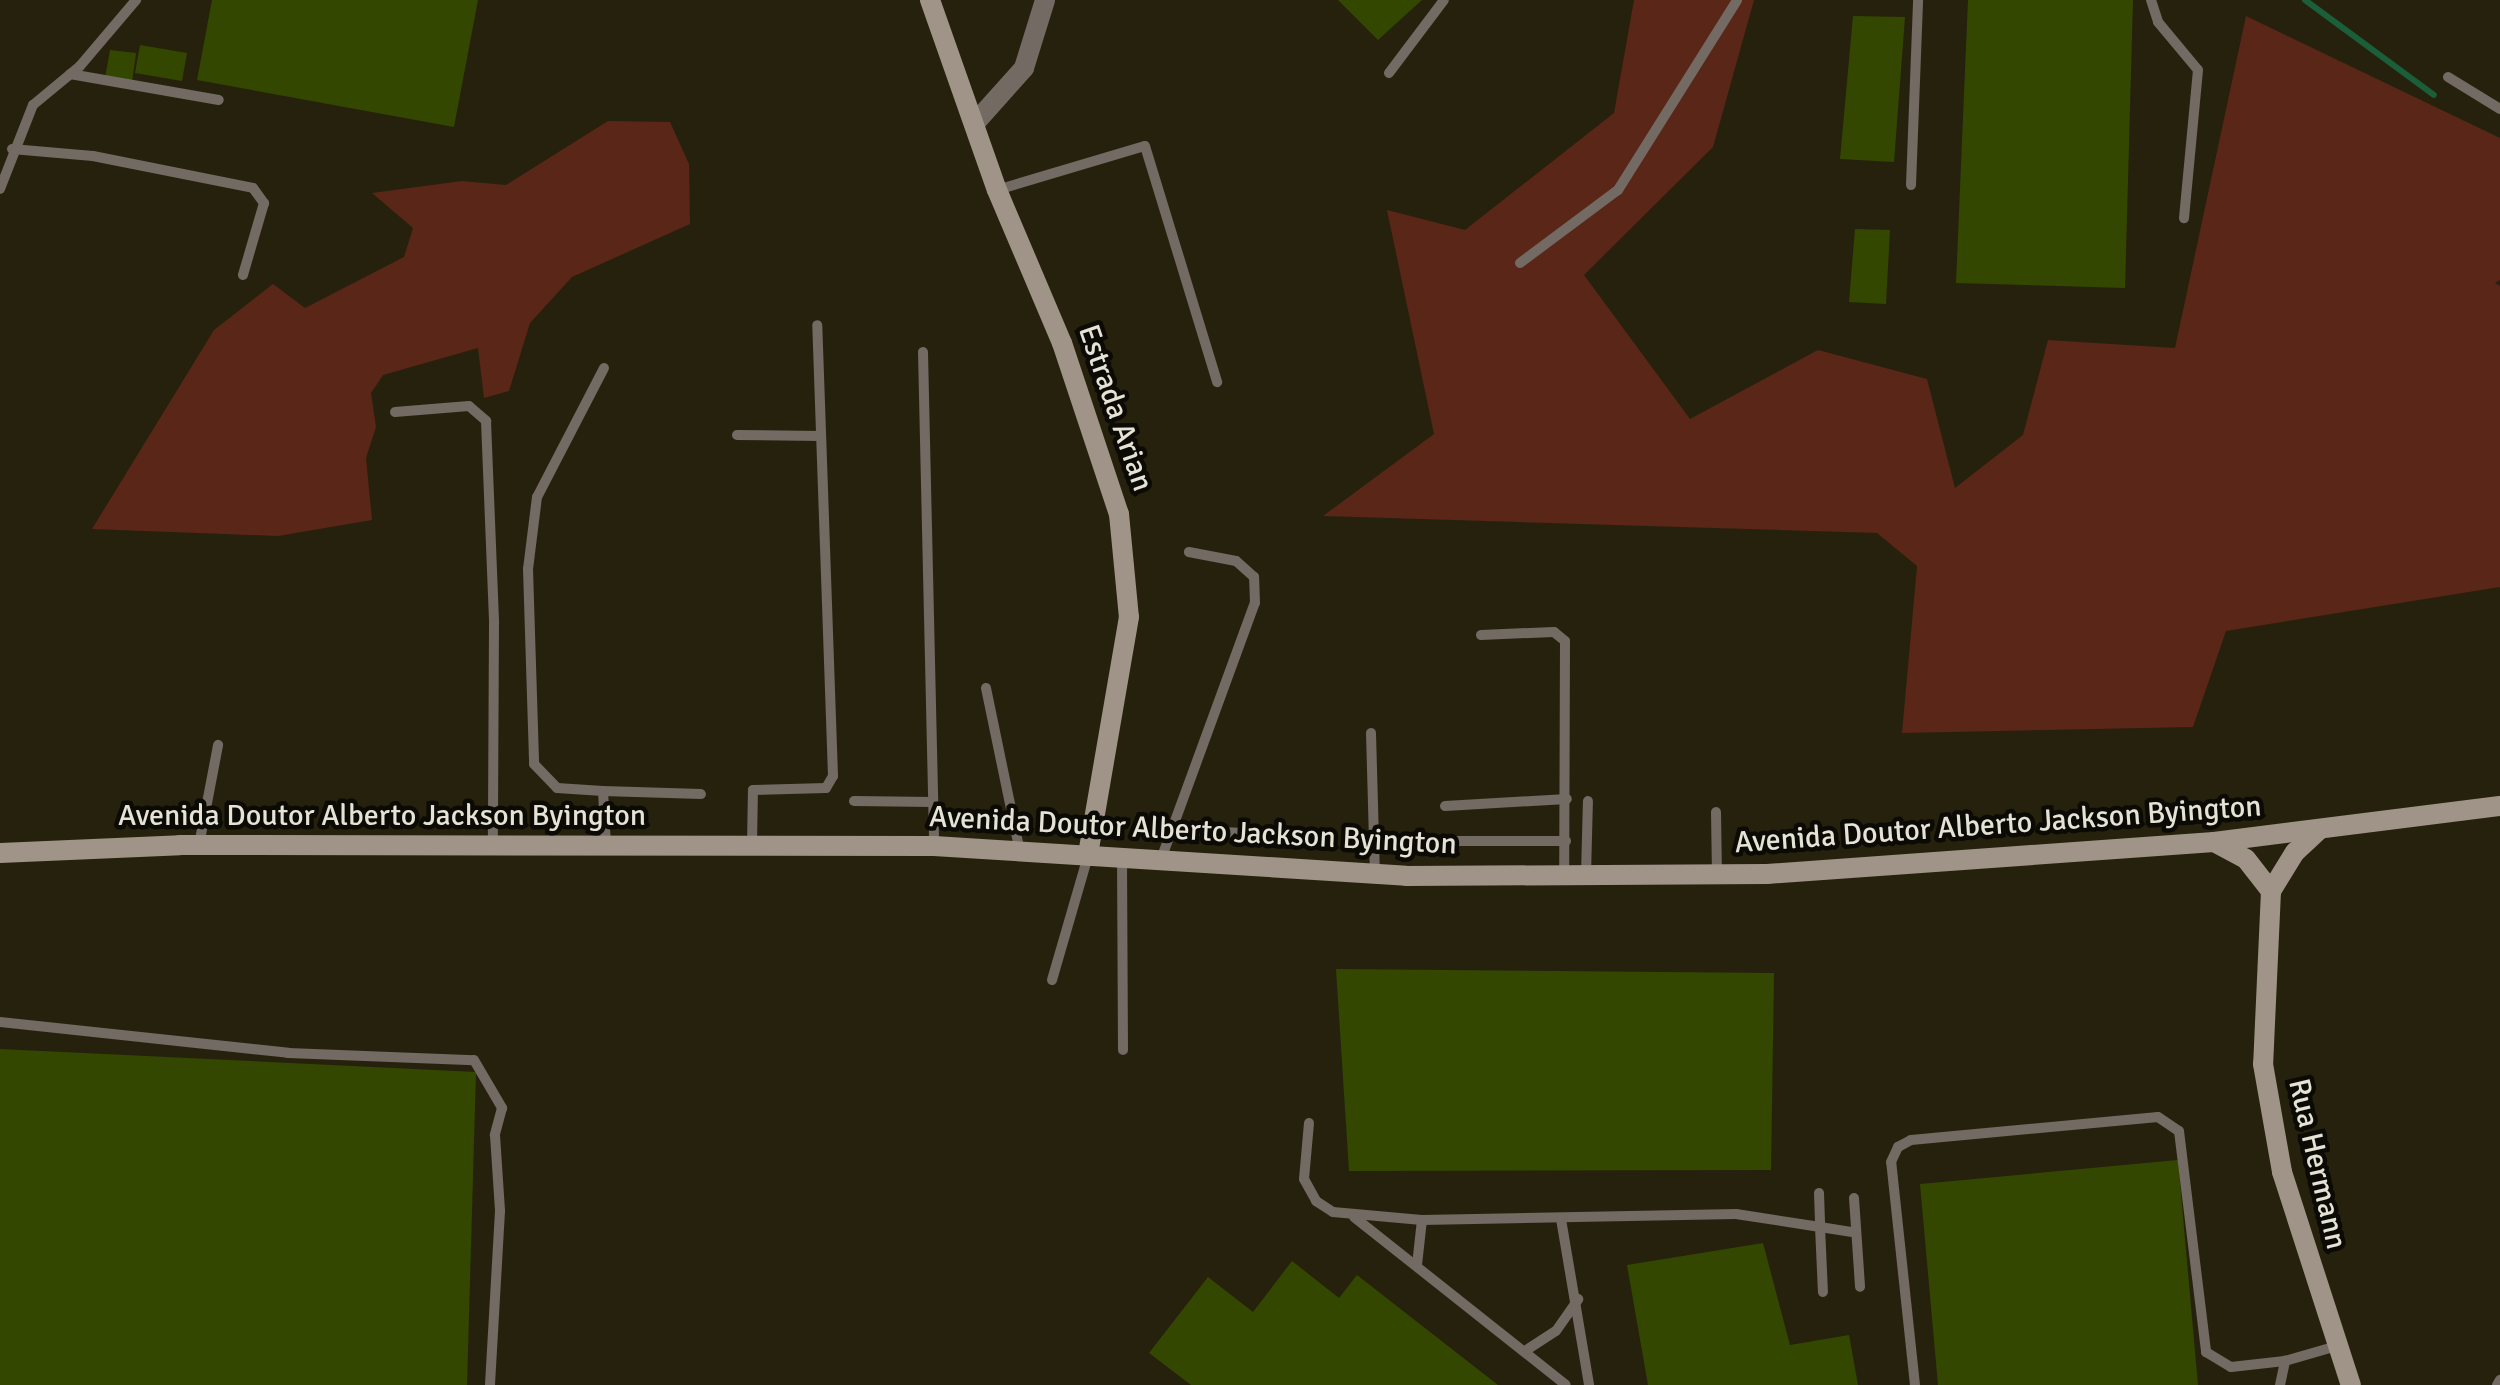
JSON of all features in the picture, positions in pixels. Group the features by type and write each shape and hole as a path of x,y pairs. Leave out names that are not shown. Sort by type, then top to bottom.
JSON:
{"main road":[{"name":"Estrada Arian","path":"930,0 998,190 1099,445 1128,564 1129,617 1088,855"},
{"name":"Avenida Doutor Alberto Jackson Byington","path":"0,852 200,845 934,846 1375,875 1717,875 2214,842 2500,806"},
{"name":"Rua Hermann","path":"2318,830 2295,852 2271,891 2262,990 2263,1064 2282,1172 2351,1385"},
{"path":"2214,842 2246,859 2271,891"}],"street":[{"path":"974,124 1024,68 1045,0"}],"lane":[{"path":"0,188 33,105 70,74 136,0"},
{"path":"1389,72 1444,0"},
{"path":"1520,262 1618,190 1737,0"},
{"path":"1911,185 1918,0"},
{"path":"2151,0 2158,22 2198,70 2184,218"},
{"path":"70,74 220,100"},
{"path":"2448,77 2500,109"},
{"path":"998,190 1145,146 1216,382"},
{"path":"12,150 93,156 253,188 264,203 243,275"},
{"path":"752,845 755,788 826,788 832,781 817,325"},
{"path":"923,352 934,846"},
{"path":"604,368 537,497 528,569 537,774 570,792 702,794"},
{"path":"394,412 468,406 486,421 493,844"},
{"path":"737,435 821,436"},
{"path":"1160,863 1255,603 1254,577 1236,560 1189,552"},
{"path":"1481,635 1554,632 1564,638 1566,840 1575,877"},
{"path":"986,688 1020,852"},
{"path":"1371,733 1375,875"},
{"path":"200,845 218,745"},
{"path":"603,791 606,844"},
{"path":"1444,806 1568,799"},
{"path":"854,801 932,802"},
{"path":"1575,877 1588,801"},
{"path":"1716,812 1717,875"},
{"path":"1170,830 1270,834"},
{"path":"1441,841 1566,840"},
{"path":"1052,980 1088,855"},
{"path":"1122,859 1123,1050"},
{"path":"0,1022 288,1053 474,1060 502,1108 495,1135 500,1211 490,1385"},
{"path":"1915,1385 1891,1162 1898,1148 1911,1140 2158,1116 2179,1131 2206,1352 2230,1367 2286,1361 2338,1346"},
{"path":"1308,1123 1308,1191 1333,1212 1422,1220 1736,1214 1856,1234"},
{"path":"1820,1192 1823,1292"},
{"path":"1854,1198 1860,1287"},
{"path":"1353,1216 1528,1350 1566,1385"},
{"path":"1561,1218 1578,1299 1588,1385"},
{"path":"1416,1265 1422,1220"},
{"path":"1528,1350 1556,1331 1578,1299"},
{"path":"2280,1385 2286,1361"}],"shaded area":[{"path":"1634,0 1754,0 1713,147 1584,275 1690,419 1818,350 1927,379 1955,488 2023,435 2048,340 2175,348 2246,16 2500,138 2500,280 2495,283 2500,286 2500,587 2226,631 2193,727 1902,733 1917,566 1877,533 1323,516 1434,434 1387,210 1465,230 1614,113"},
{"path":"608,121 670,122 689,164 690,224 572,277 530,323 509,391 484,398 478,348 383,375 371,393 376,427 366,458 372,520 278,536 92,529 214,330 273,284 305,308 404,257 413,228 372,193 462,181 506,185"}],"building":[{"path":"212,0 478,0 454,127 197,80"},
{"path":"1338,0 1422,0 1378,40"},
{"path":"1968,0 2133,0 2125,288 1956,283"},
{"path":"1853,16 1905,17 1894,162 1840,159"},
{"path":"140,45 187,53 182,81 135,73"},
{"path":"110,50 136,53 132,82 105,78"},
{"path":"1855,229 1890,230 1886,304 1849,302"},
{"path":"1336,969 1774,973 1771,1170 1349,1171"},
{"path":"0,1049 476,1072 467,1385 0,1385"},
{"path":"2178,1160 2198,1385 1938,1385 1920,1184"},
{"path":"1763,1243 1790,1345 1849,1335 1858,1385 1648,1385 1627,1265"},
{"path":"1292,1261 1339,1298 1357,1275 1498,1385 1191,1385 1149,1353 1208,1277 1253,1312"}],"waterway":[{"path":"2305,0 2434,95"}]}
